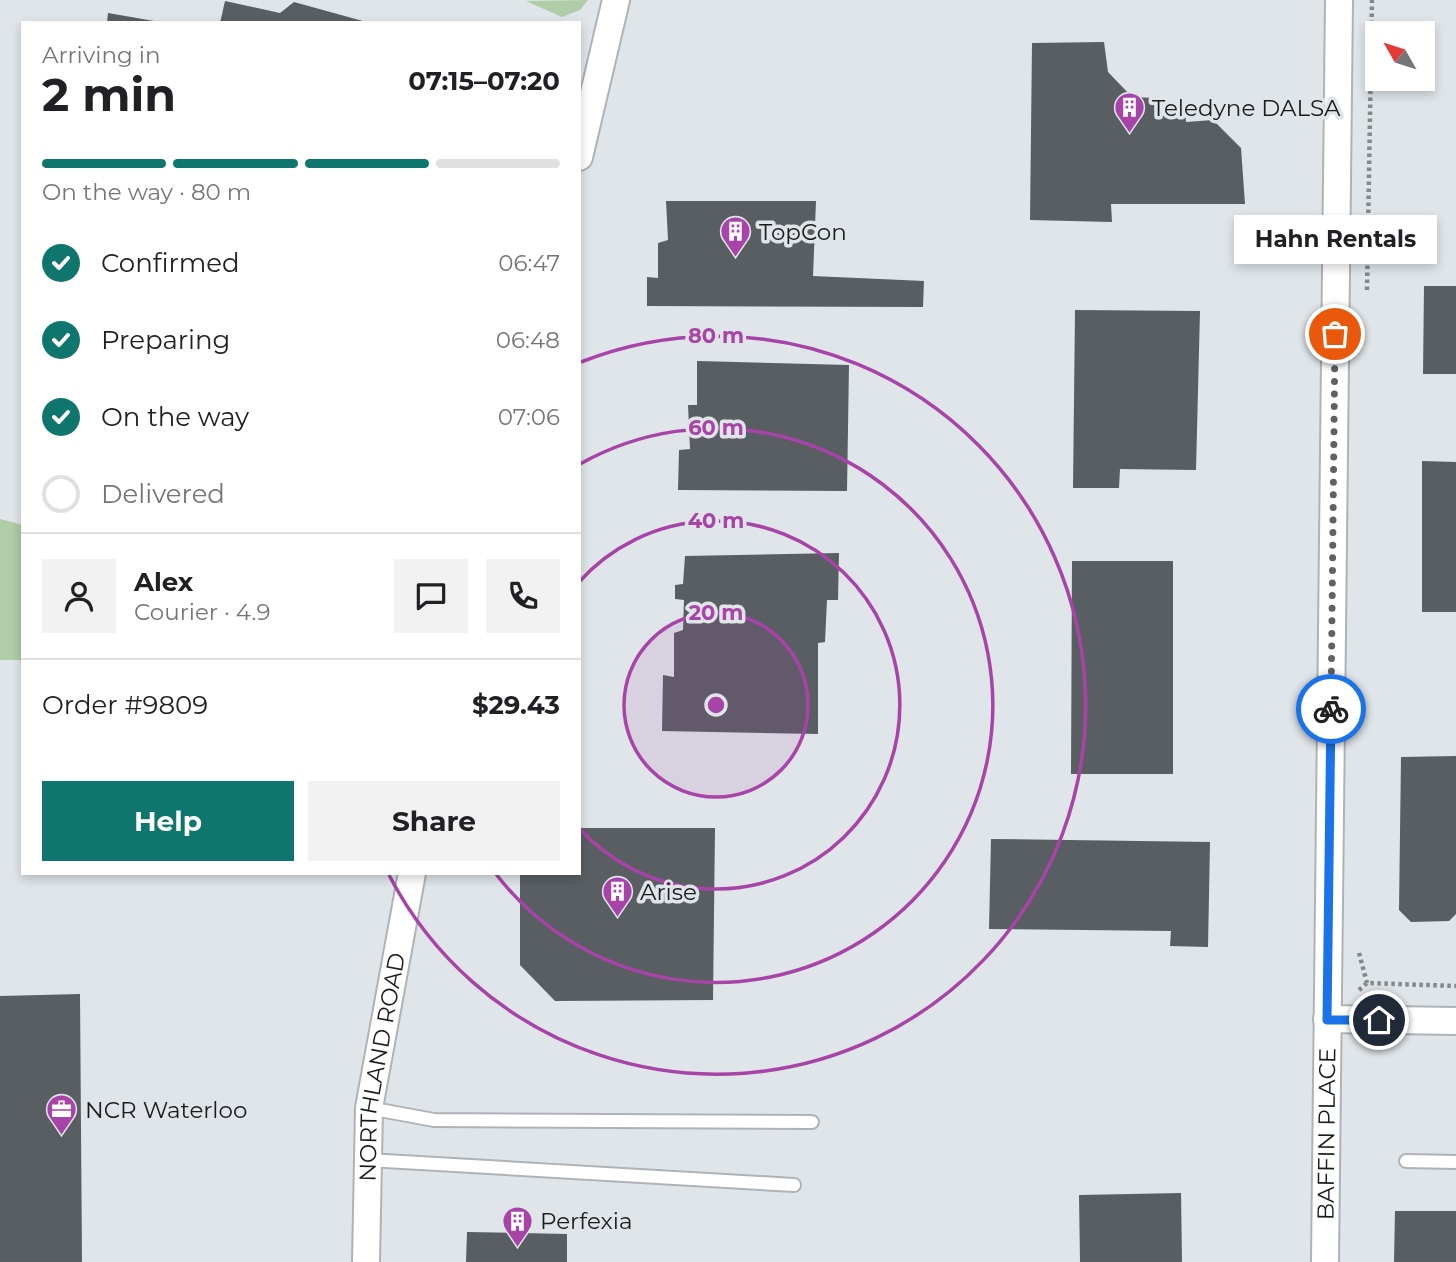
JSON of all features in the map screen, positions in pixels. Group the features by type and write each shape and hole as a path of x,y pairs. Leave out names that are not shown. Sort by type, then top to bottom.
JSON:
{"street":[{"path":"581,149 616,0"},
{"name":"BAFFIN PLACE","path":"1325,1262 1339,0"},
{"name":"NORTHLAND ROAD","path":"366,1262 369,1108 412,875"},
{"path":"1327,1020 1456,1021"}],"lane":[{"path":"369,1108 433,1120 811,1122"},
{"path":"368,1160 794,1185"},
{"path":"1406,1161 1456,1162"}],"path":[{"path":"1368,247 1372,0"}],"green space":[{"path":"588,0 580,10 562,17 526,1"},
{"path":"0,519 21,524 21,660 0,660"}],"building":[{"path":"225,1 280,13 294,2 363,21 220,21"},
{"path":"108,13 154,21 107,21"},
{"name":"Teledyne DALSA","path":"1104,42 1108,72 1132,97 1156,98 1158,110 1185,109 1186,122 1213,120 1241,148 1245,204 1111,204 1112,222 1030,220 1032,43"},
{"name":"TopCon","path":"666,201 816,201 813,276 924,281 923,307 647,306 647,277 658,278 658,243 668,240"},
{"path":"1424,286 1456,286 1456,374 1423,374"},
{"path":"1075,310 1200,311 1196,470 1120,469 1119,488 1073,488"},
{"path":"697,361 849,365 847,491 678,490 679,450 690,449 688,405 697,405"},
{"path":"1422,461 1456,462 1456,612 1422,612"},
{"path":"839,553 838,600 827,600 825,642 818,643 818,734 662,731 663,675 674,677 674,633 683,630 684,600 675,599 675,585 683,584 685,556"},
{"path":"1072,561 1173,561 1173,774 1071,774"},
{"path":"1456,756 1456,914 1449,921 1411,922 1399,910 1401,757"},
{"name":"Arise","path":"581,828 715,828 713,1000 555,1001 520,965 520,875 581,875"},
{"path":"991,839 1210,842 1208,947 1170,946 1171,931 989,929"},
{"path":"80,994 82,1262 0,1262 0,996"},
{"path":"1181,1193 1182,1262 1080,1262 1079,1195"},
{"path":"1395,1211 1456,1211 1456,1262 1394,1262"},
{"name":"Perfexia","path":"467,1232 567,1234 567,1262 466,1262"}],"way so far":[{"path":"1331,709 1335,334"}],"place":[{"name":"Teledyne DALSA","path":"1129,135"},
{"name":"TopCon","path":"736,259"},
{"name":"Hahn Rentals","path":"1335,334"},
{"name":"Arise","path":"617,919"},
{"name":"NCR Waterloo","path":"62,1137"},
{"name":"Perfexia","path":"517,1248"}],"route":[{"path":"1331,709 1327,1020 1379,1020"}]}
